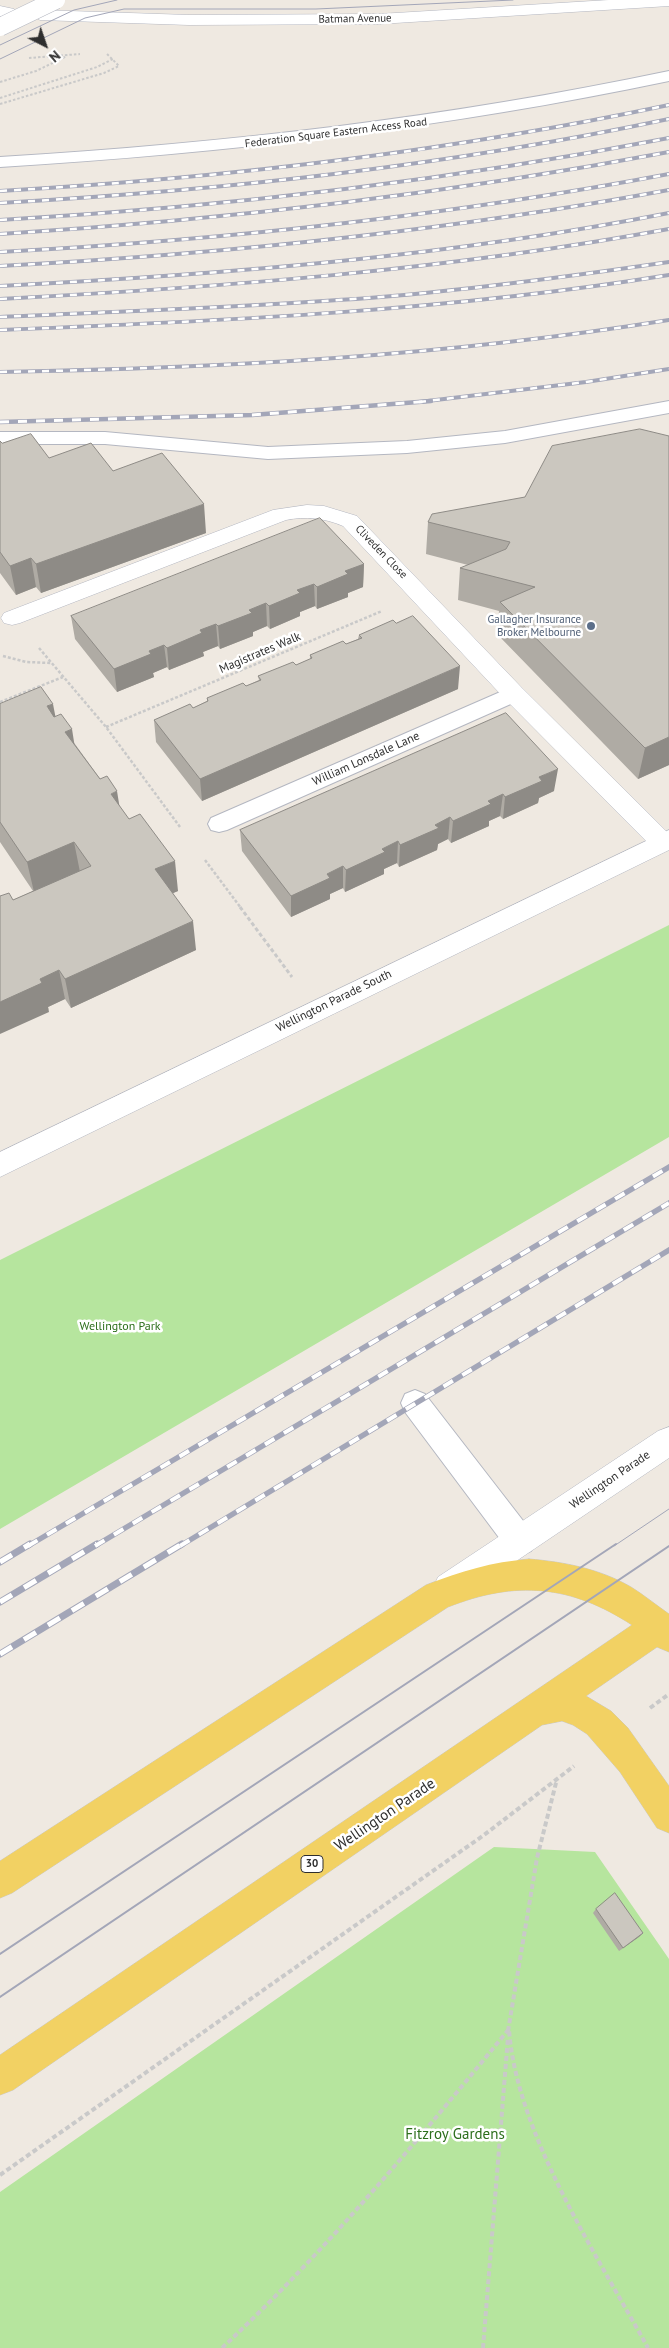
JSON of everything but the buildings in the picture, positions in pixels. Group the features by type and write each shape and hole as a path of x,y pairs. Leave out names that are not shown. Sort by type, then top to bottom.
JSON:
{"main road":[{"path":"437,1596 460,1586 493,1577 519,1574 556,1576 590,1584 616,1596 666,1627"},
{"name":"Wellington Parade","path":"0,1881 437,1596"},
{"name":"Wellington Parade","path":"0,2077 536,1713 666,1627"},
{"path":"536,1713 550,1706 565,1704 596,1718 612,1736 669,1816"}],"street":[{"path":"0,27 56,0"},
{"name":"Batman Avenue","path":"40,15 85,18 287,21 379,19 669,1"},
{"name":"Cliveden Close","path":"12,618 280,514 298,510 317,511 350,521 514,694 665,840"},
{"name":"Wellington Parade South","path":"0,1165 665,840"},
{"name":"Wellington Parade","path":"437,1596 669,1441"}],"lane":[{"name":"Federation Square Eastern Access Road","path":"0,162 163,152 319,137 453,118 575,96 669,76"},
{"path":"0,438 105,438 268,453 397,447 505,437 669,407"},
{"name":"William Lonsdale Lane","path":"219,824 514,694"},
{"path":"415,1403 520,1541"}],"path":[{"path":"0,104 104,73 120,66 105,52"},
{"path":"27,58 87,53"},
{"path":"0,82 36,71 69,55"},
{"path":"0,98 97,67 113,59"},
{"name":"Magistrates Walk","path":"106,727 422,595"},
{"path":"12,618 106,727 182,830"},
{"path":"0,652 4,657 26,662 51,663"},
{"path":"0,702 63,677"},
{"path":"200,853 317,1010"},
{"path":"0,2175 484,1835 557,1779 537,1858 508,2029 483,2348"},
{"path":"222,2348 306,2269 375,2192 508,2029"},
{"path":"508,2029 514,2069 536,2134 586,2233 648,2348"}],"green space":[{"name":"Wellington Park","path":"669,925 669,1137 0,1529 0,1260"},
{"name":"Fitzroy Gardens","path":"494,1847 595,1852 669,1959 669,2348 0,2348 0,2192"}],"tram line":[{"path":"0,45 74,10 117,0"},
{"path":"0,59 85,18 124,9 316,9 513,0"},
{"path":"614,1546 669,1509"},
{"path":"0,1954 616,1544"},
{"path":"0,1997 669,1546"}],"railway":[{"path":"0,191 169,179 336,161 586,122 669,105"},
{"path":"0,203 169,191 336,174 502,150 586,136 669,119"},
{"path":"0,220 168,208 336,190 502,167 669,138"},
{"path":"0,234 252,213 419,193 502,181 669,152"},
{"path":"0,252 168,241 336,224 502,202 669,174"},
{"path":"0,266 168,255 336,239 586,205 669,190"},
{"path":"0,286 169,276 336,262 502,241 669,213"},
{"path":"0,299 168,289 336,275 502,256 669,229"},
{"path":"0,317 381,297 525,282 669,262"},
{"path":"0,330 168,323 335,313 502,298 669,275"},
{"path":"0,372 168,367 335,358 502,343 669,320"},
{"path":"420,402 586,382 669,369"},
{"path":"420,402 431,401"},
{"path":"0,422 252,415 420,402"},
{"path":"28,1546 669,1167"},
{"path":"95,1546 669,1203"},
{"path":"180,1546 669,1250"},
{"path":"0,1562 30,1544"},
{"path":"0,1602 97,1544"},
{"path":"0,1654 182,1544"}],"place":[{"name":"Gallagher Insurance Broker Melbourne","path":"591,626"}]}
